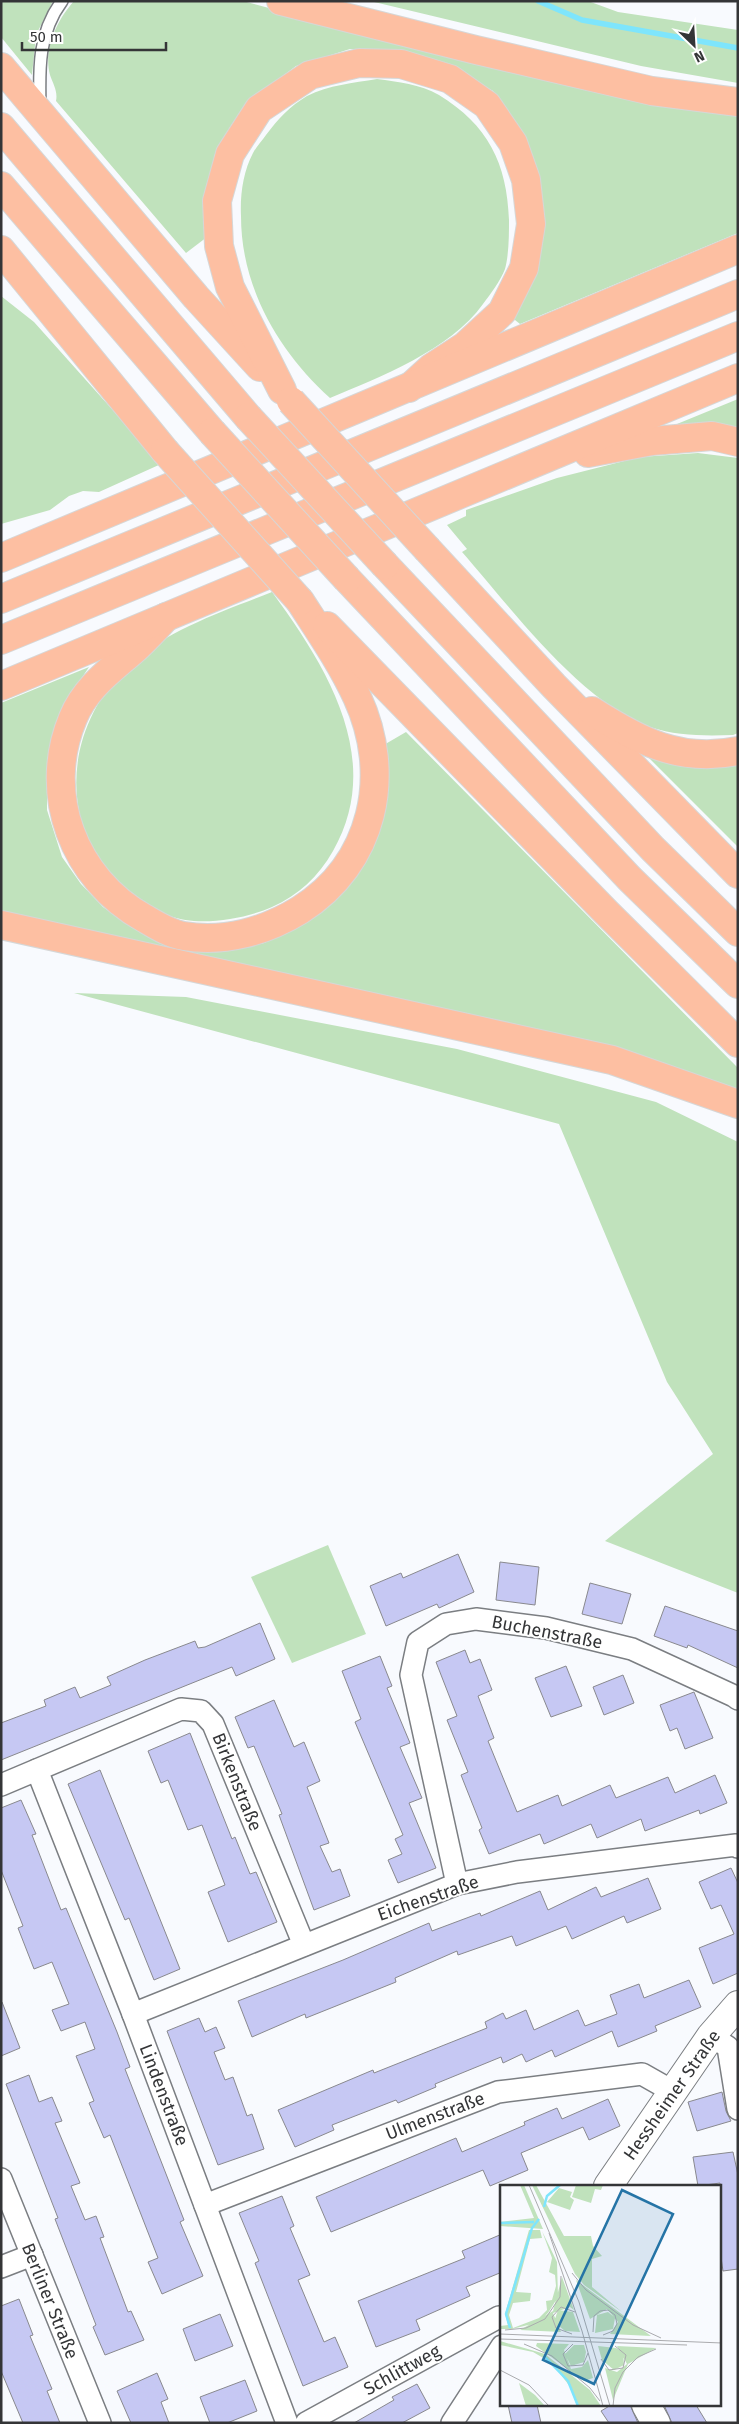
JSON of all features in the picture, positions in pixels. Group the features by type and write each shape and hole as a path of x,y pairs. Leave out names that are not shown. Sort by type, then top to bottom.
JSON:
{"highway":[{"path":"281,1 476,50 652,91 738,102"},
{"path":"287,396 230,288 220,246 217,201 230,154 258,109 310,75 359,63 401,64 450,79 487,105 513,143 526,180 531,224 524,268 502,312 465,346 430,368 409,388"},
{"path":"1,67 196,297 554,686 738,874"},
{"path":"1,127 248,417 653,849 738,932"},
{"path":"1,186 212,432 347,579 630,879 738,984"},
{"path":"1,558 738,249"},
{"path":"1,250 165,451 300,601 350,648 606,912 738,1044"},
{"path":"1,274 63,325"},
{"path":"1,599 738,294"},
{"path":"1,640 738,336"},
{"path":"1,686 738,378"},
{"path":"533,464 652,441 712,436 738,442"},
{"path":"1,545 56,535"},
{"path":"166,617 140,645 93,684 73,717 64,749 61,790 67,825 80,856 96,881 116,900 138,914 183,936 215,938 241,934 288,917 332,886 347,868 359,847 369,818 374,791 374,760 358,698 300,601"},
{"path":"554,686 644,742 674,752 713,754 738,751"},
{"path":"1,925 612,1060 738,1104"}],"street":[{"name":"Buchenstraße","path":"457,1884 411,1675 418,1642 446,1624 476,1619 546,1628 632,1649 738,1699"},
{"name":"Birkenstraße","path":"1,1785 182,1709 201,1711 214,1724 304,1945"},
{"name":"Lindenstraße","path":"37,1770 133,2014 287,2423"},
{"name":"Eichenstraße","path":"133,2014 457,1884 517,1872 737,1842"},
{"name":"Hessheimer Straße","path":"609,2185 711,2036 738,2005"},
{"path":"711,2036 728,2047 738,2109"},
{"name":"Ulmenstraße","path":"205,2205 498,2092 642,2074 672,2091"},
{"name":"Berliner Straße","path":"1,2179 100,2423"},
{"path":"1,2267 32,2255"},
{"name":"Schlittweg","path":"306,2423 500,2319"},
{"path":"452,2423 500,2349"},
{"path":"647,2406 656,2423"}],"lane":[{"path":"41,116 39,65 44,35 55,11 62,1"}],"green space":[{"path":"1,1 53,1 36,35 32,75 1,37"},
{"path":"74,1 243,1 362,33 738,111 738,233 520,324 515,320 504,324 543,229 540,184 524,135 493,91 451,67 409,52 350,49 296,66 259,94 230,127 212,167 204,207 207,237 186,253 56,101 56,91 48,65 48,55 57,26"},
{"path":"370,1 588,1 618,12 738,30 738,83 641,66"},
{"path":"377,79 409,84 432,91 456,107 482,133 492,147 504,181 509,220 507,257 505,269 492,292 469,320 452,335 392,371 330,398 294,360 266,316 255,292 243,242 241,208 243,184 254,151 275,124 295,104 307,96 324,89"},
{"path":"1,296 34,322 161,464 99,492 83,491 69,496 50,510 1,524"},
{"path":"738,399 738,430 705,425 677,424"},
{"path":"698,453 738,458 738,733 733,735 691,735 660,730 624,715 598,697 548,651 525,625 462,552 467,549 447,525 466,516 466,510 557,478 640,457"},
{"path":"272,592 312,651 329,683 343,716 351,749 353,783 348,817 333,851 321,869 291,897 272,907 235,918 194,921 170,916 133,896 106,869 87,837 78,803 77,766 86,730 103,695 130,664 145,652 161,641 198,622"},
{"path":"89,667 63,706 47,760 47,810 62,857 81,884 103,907 131,927 158,939 228,950 264,943 295,929 340,895 370,850 382,746 406,732 738,1068 738,1096 1,915 1,703"},
{"path":"642,751 738,760 738,847"},
{"path":"74,993 186,997 457,1049 656,1102 738,1142 738,1593 605,1541 713,1454 667,1382 559,1124"},
{"path":"328,1545 366,1634 292,1663 251,1577"}],"building":[{"path":"458,1554 474,1592 439,1608 437,1604 386,1626 370,1586 401,1573 403,1578"},
{"path":"500,1562 539,1567 535,1605 496,1600"},
{"path":"590,1583 631,1594 622,1624 582,1614"},
{"path":"665,1606 738,1631 738,1668 688,1645 687,1648 654,1636"},
{"path":"260,1623 275,1659 236,1676 232,1667 1,1760 1,1723 46,1706 44,1700 75,1687 80,1698 111,1685 107,1677 145,1660 195,1641 198,1648 205,1647"},
{"path":"465,1650 470,1663 480,1659 492,1690 478,1696 494,1738 488,1741 517,1812 558,1795 562,1806 610,1785 616,1798 668,1777 675,1793 715,1775 727,1803 700,1814 699,1810 645,1831 641,1819 597,1838 591,1824 544,1844 540,1834 489,1854 479,1830 482,1828 461,1775 468,1772 447,1720 457,1716 436,1662"},
{"path":"380,1656 392,1686 387,1688 410,1743 400,1747 422,1798 409,1803 436,1868 398,1883 388,1860 402,1854 395,1839 403,1835 355,1722 361,1719 342,1671"},
{"path":"566,1666 582,1706 551,1717 535,1678"},
{"path":"623,1675 634,1703 604,1715 593,1687"},
{"path":"694,1692 713,1738 685,1749 677,1728 670,1731 660,1705"},
{"path":"274,1700 294,1747 304,1742 320,1781 307,1787 329,1843 320,1846 332,1872 340,1869 350,1896 314,1910 279,1815 282,1814 254,1746 248,1748 235,1717"},
{"path":"190,1733 232,1839 235,1837 250,1874 256,1872 277,1922 228,1942 208,1892 225,1885 202,1825 188,1830 168,1780 161,1783 148,1751"},
{"path":"100,1770 180,1969 154,1980 129,1918 125,1920 68,1784"},
{"path":"21,1800 36,1834 32,1835 61,1910 66,1908 117,2032 130,2067 125,2069 184,2220 180,2222 203,2276 162,2294 148,2262 158,2258 110,2135 104,2138 89,2103 94,2101 76,2056 95,2049 85,2022 61,2031 52,2010 69,2004 52,1962 34,1969 18,1928 23,1926 1,1870 1,1808"},
{"path":"731,1868 738,1883 738,1973 713,1984 699,1948 734,1934 721,1905 711,1909 699,1882"},
{"path":"648,1878 661,1909 627,1923 624,1916 572,1939 566,1926 516,1946 512,1936 458,1955 457,1951 395,1978 396,1982 306,2018 305,2014 252,2037 238,2001 343,1960 429,1923 432,1931 480,1913 481,1916 540,1891 548,1910 596,1887 601,1897"},
{"path":"689,1980 701,2007 655,2026 657,2031 618,2047 612,2031 555,2057 552,2050 526,2062 522,2054 503,2063 501,2057 435,2084 436,2087 398,2103 396,2100 332,2125 334,2130 295,2147 278,2110 373,2070 374,2073 487,2028 485,2022 503,2013 506,2019 526,2010 534,2030 578,2010 585,2026 617,2014 610,1995 639,1984 644,1998"},
{"path":"1,2003 20,2048 1,2056"},
{"path":"199,2018 205,2032 216,2027 225,2048 214,2052 225,2080 233,2077 247,2116 252,2114 264,2149 218,2165 167,2031"},
{"path":"29,2075 39,2102 52,2097 62,2121 55,2123 80,2183 71,2186 85,2220 96,2216 104,2237 100,2238 128,2312 131,2311 144,2340 105,2355 93,2327 96,2325 55,2219 58,2218 6,2084"},
{"path":"722,2092 726,2111 731,2121 697,2131 688,2102"},
{"path":"608,2099 620,2126 589,2140 583,2127 521,2153 528,2170 490,2186 483,2170 331,2232 316,2197 456,2138 462,2152 525,2125 524,2122 557,2108 562,2119"},
{"path":"733,2152 738,2175 738,2269 723,2271 722,2185 720,2183 698,2185 693,2157"},
{"path":"282,2196 294,2226 290,2228 310,2275 298,2280 324,2342 335,2337 348,2367 303,2386 255,2263 259,2261 239,2213"},
{"path":"500,2235 500,2273 466,2287 470,2296 416,2320 420,2330 376,2347 358,2301 465,2258 462,2251"},
{"path":"19,2299 33,2335 30,2336 52,2389 47,2391 60,2423 23,2423 1,2371 1,2306"},
{"path":"220,2314 233,2346 195,2361 183,2329"},
{"path":"157,2373 168,2399 161,2402 169,2423 131,2423 117,2391"},
{"path":"245,2380 257,2411 227,2423 210,2423 200,2397"},
{"path":"417,2384 430,2408 402,2423 354,2423 394,2400 392,2397"},
{"path":"508,2406 537,2406 541,2423 512,2423"},
{"path":"609,2406 630,2406 638,2423 609,2423 601,2411"},
{"path":"664,2406 697,2406 707,2423 672,2423"}],"waterway":[{"path":"538,1 582,20 738,48"}]}
